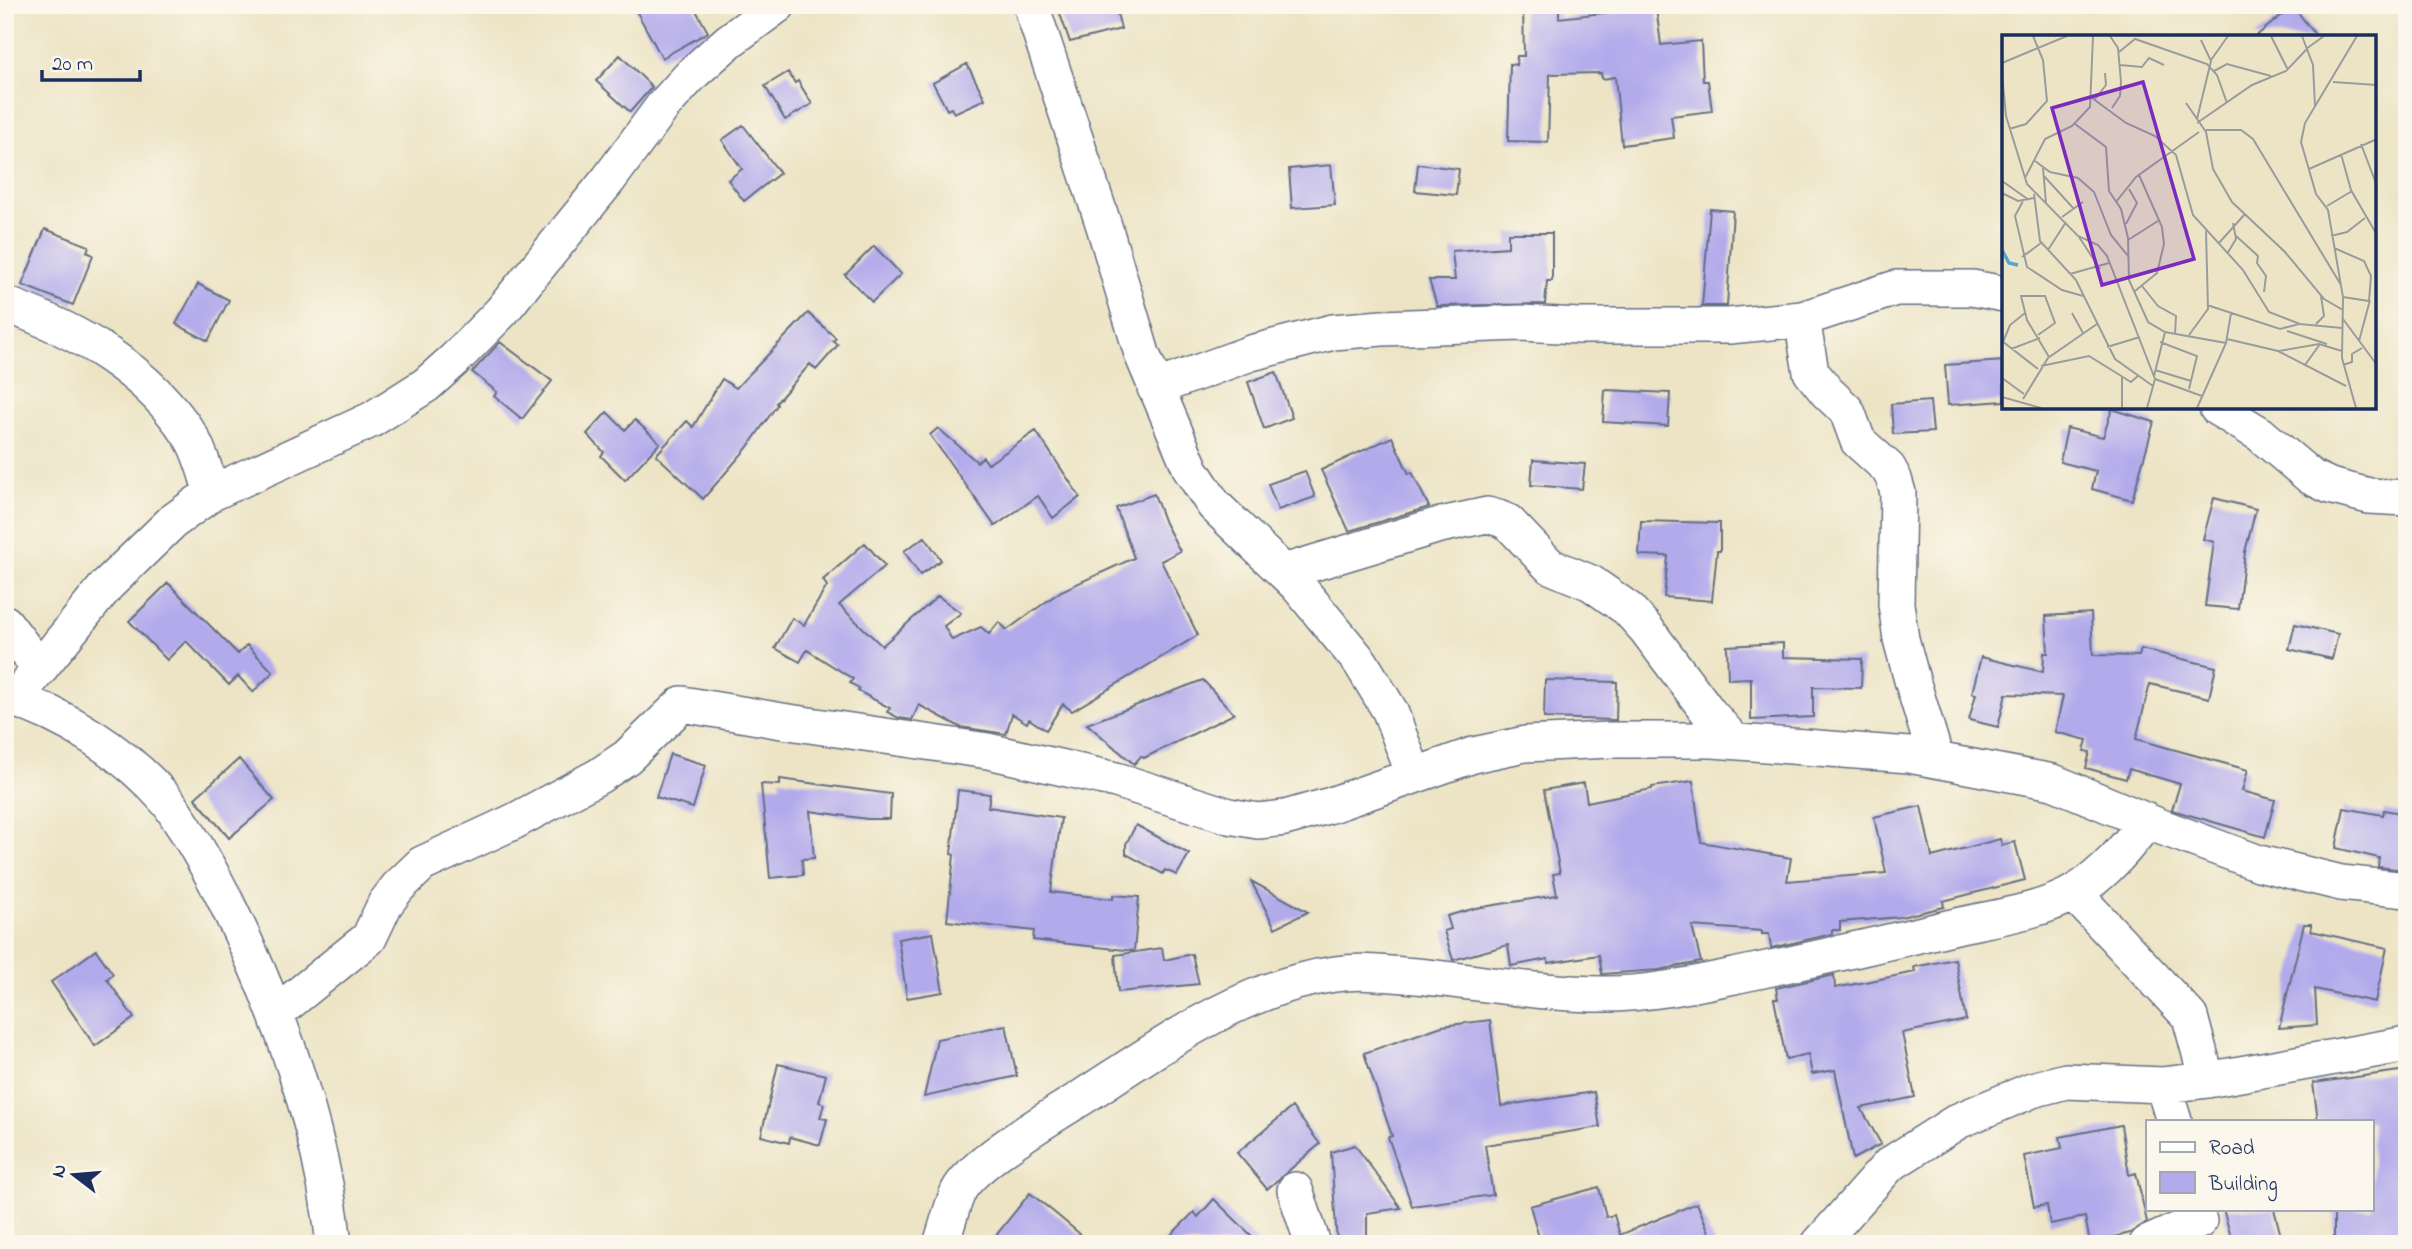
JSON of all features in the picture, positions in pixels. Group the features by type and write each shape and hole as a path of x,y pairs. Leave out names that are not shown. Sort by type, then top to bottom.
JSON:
{"street":[{"path":"334,1244 330,1210 313,1134 292,1057 256,962 209,867 168,802 126,761 86,733 39,708 10,698 40,669 107,584 172,522 212,493 371,421 426,385 454,360 502,311 686,80 729,40 778,5"},
{"path":"1031,5 1097,203 1142,354 1191,470 1214,505 1284,572 1361,663 1390,711 1413,775"},
{"path":"1155,388 1251,353 1333,332 1521,323 1591,327 1729,326 1802,319 1896,288 1972,288 2002,294"},
{"path":"5,304 48,320 97,345 134,372 163,400 192,439 212,493"},
{"path":"1802,319 1811,372 1847,411 1858,441 1882,462 1894,479 1898,493 1896,604 1902,639 1936,759"},
{"path":"2220,410 2260,435 2311,477 2330,486 2370,496 2407,498"},
{"path":"1284,572 1436,526 1487,515 1498,518 1508,522 1550,566 1591,583 1628,609 1733,740"},
{"path":"5,623 40,669"},
{"path":"275,1013 369,938 391,895 422,864 513,822 599,776 627,757 682,704 988,751 1116,780 1229,816 1258,821 1331,805 1474,755 1525,744 1610,740 1733,740 1936,759 2053,782 2259,863 2341,883 2407,890"},
{"path":"941,1244 958,1190 973,1171 1028,1132 1138,1062 1209,1020 1272,988 1337,974 1375,972 1541,992 1646,992 1913,937 2047,904 2074,892 2109,867 2147,821"},
{"path":"2074,892 2190,1017 2207,1080"},
{"path":"1819,1244 1889,1165 1958,1121 2032,1090 2066,1081 2163,1085 2207,1080 2407,1044"},
{"path":"2163,1085 2174,1120"},
{"path":"1295,1189 1313,1244"},
{"path":"2147,1244 2200,1224"}],"building":[{"path":"633,5 693,5 708,32 662,58"},
{"path":"1076,5 1115,5 1121,29 1070,42 1059,11"},
{"path":"1523,5 1559,5 1559,18 1656,7 1661,45 1701,41 1703,81 1708,81 1712,111 1671,116 1674,138 1622,145 1615,77 1602,79 1601,73 1550,74 1548,142 1508,141 1510,64 1516,65 1517,56 1524,56"},
{"path":"2293,6 2315,35 2257,35"},
{"path":"620,55 652,87 630,112 596,81"},
{"path":"967,64 985,99 954,113 951,108 947,110 933,83"},
{"path":"788,72 795,83 798,81 812,104 785,120 765,86"},
{"path":"743,125 780,173 744,201 728,180 742,169 722,140"},
{"path":"1418,164 1459,169 1456,195 1415,191"},
{"path":"1331,165 1335,205 1292,208 1289,169"},
{"path":"1710,209 1733,211 1727,306 1702,306"},
{"path":"45,229 89,246 87,252 93,255 73,305 22,285"},
{"path":"1508,233 1552,233 1552,281 1547,281 1545,304 1437,306 1429,280 1455,280 1452,251 1508,247"},
{"path":"874,246 901,274 872,302 845,275"},
{"path":"198,284 229,300 208,341 176,324"},
{"path":"808,313 836,338 833,341 838,345 816,370 810,364 776,403 747,448 703,499 656,455 687,421 693,427 722,379 736,388"},
{"path":"500,342 552,381 522,419 494,396 497,392 472,372"},
{"path":"2002,361 2002,401 1948,405 1945,365"},
{"path":"1276,372 1292,418 1264,429 1248,382"},
{"path":"1605,390 1670,393 1668,426 1603,422"},
{"path":"1930,401 1933,432 1893,434 1891,404"},
{"path":"2112,410 2154,422 2132,500 2092,489 2096,471 2060,462 2067,428 2103,437"},
{"path":"607,412 625,430 635,420 660,443 625,480 601,456 604,452 587,434"},
{"path":"938,428 977,462 983,457 988,464 1036,431 1080,497 1053,518 1038,496 995,526 930,435"},
{"path":"1392,437 1409,474 1412,472 1429,507 1349,531 1321,470"},
{"path":"1533,460 1585,464 1582,489 1531,485"},
{"path":"1305,471 1315,497 1278,510 1268,484"},
{"path":"1154,494 1180,551 1161,561 1198,635 1072,711 1063,704 1046,730 1029,719 1027,723 1012,714 1006,734 960,727 919,705 912,720 899,718 887,712 890,708 858,691 859,688 850,683 853,679 807,650 800,662 775,648 792,618 804,625 827,586 823,580 865,543 885,566 839,605 882,646 938,596 961,613 944,626 952,640 981,627 989,634 999,622 1007,630 1061,591 1134,558 1116,508"},
{"path":"2214,498 2256,509 2245,552 2238,609 2205,606 2214,542 2203,539"},
{"path":"1641,521 1720,523 1720,551 1717,551 1712,601 1664,597 1668,556 1639,555"},
{"path":"925,537 941,560 920,575 904,551"},
{"path":"168,583 238,654 247,645 273,672 253,692 238,676 229,685 186,641 167,660 129,621"},
{"path":"2091,613 2093,655 2139,656 2141,649 2216,667 2209,698 2150,684 2136,739 2248,770 2242,791 2275,800 2265,837 2172,810 2180,784 2129,769 2126,779 2086,768 2090,752 2084,751 2087,740 2055,732 2063,696 2006,694 1998,727 1969,720 1976,694 1972,693 1981,657 2043,672 2044,653 2048,653 2046,616"},
{"path":"2295,624 2338,634 2332,659 2289,649"},
{"path":"1783,643 1783,657 1862,659 1861,688 1813,687 1813,717 1751,720 1751,678 1728,679 1727,646"},
{"path":"1203,680 1234,714 1144,758 1141,756 1134,764 1087,724"},
{"path":"1545,680 1617,682 1616,720 1544,718"},
{"path":"670,754 706,765 693,808 656,797"},
{"path":"239,759 274,800 229,838 195,798"},
{"path":"780,779 891,794 890,819 867,819 810,811 814,858 802,859 803,875 770,878 761,784 780,785"},
{"path":"1693,781 1701,842 1791,858 1787,881 1886,873 1874,817 1921,806 1932,857 2000,839 2002,845 2015,842 2025,880 1943,901 1944,907 1901,917 1840,922 1840,930 1832,930 1832,934 1771,948 1769,934 1762,934 1762,931 1692,926 1701,962 1658,970 1602,974 1599,955 1548,963 1548,959 1511,966 1508,945 1453,960 1444,931 1451,929 1447,916 1476,908 1557,895 1553,874 1560,873 1544,790 1584,783 1587,802"},
{"path":"958,790 990,794 988,807 1061,818 1051,892 1113,899 1113,895 1139,897 1134,951 1033,940 1034,931 947,921"},
{"path":"2344,808 2383,815 2384,810 2407,814 2407,870 2378,867 2379,858 2336,848"},
{"path":"1136,825 1189,854 1177,875 1165,870 1163,874 1126,854 1126,844"},
{"path":"1251,881 1308,912 1275,928"},
{"path":"2304,924 2311,924 2311,931 2387,948 2375,1002 2315,989 2317,1025 2279,1028"},
{"path":"933,933 943,992 907,998 898,939"},
{"path":"1162,948 1164,960 1192,954 1199,984 1118,992 1115,955"},
{"path":"96,950 113,974 107,979 134,1018 95,1046 51,982"},
{"path":"1955,959 1966,1020 1902,1033 1915,1097 1861,1108 1881,1144 1853,1159 1835,1070 1812,1074 1808,1054 1786,1059 1774,999 1778,999 1776,988 1834,975 1835,988 1915,972 1914,967"},
{"path":"1490,1020 1501,1106 1594,1092 1600,1127 1485,1145 1493,1195 1412,1206 1388,1137 1392,1136 1364,1053 1442,1026"},
{"path":"1006,1025 1017,1076 924,1097 937,1039"},
{"path":"778,1064 826,1075 819,1102 824,1104 820,1118 827,1119 820,1145 790,1137 789,1143 761,1136"},
{"path":"2407,1070 2407,1244 2334,1244 2334,1210 2374,1210 2374,1120 2318,1120 2313,1083"},
{"path":"1292,1107 1320,1144 1267,1189 1237,1153"},
{"path":"2121,1125 2129,1175 2136,1173 2147,1222 2130,1233 2090,1243 2085,1217 2050,1224 2047,1205 2034,1207 2024,1156 2062,1148 2060,1137"},
{"path":"1355,1145 1401,1208 1367,1213 1367,1244 1337,1244 1331,1152"},
{"path":"1599,1187 1606,1217 1614,1215 1620,1235 1697,1203 1714,1244 1541,1244 1530,1206"},
{"path":"1030,1193 1056,1214 1092,1244 989,1244"},
{"path":"1214,1199 1260,1244 1162,1244 1194,1212 1198,1217"},
{"path":"2223,1210 2274,1210 2283,1244 2233,1244"}]}
